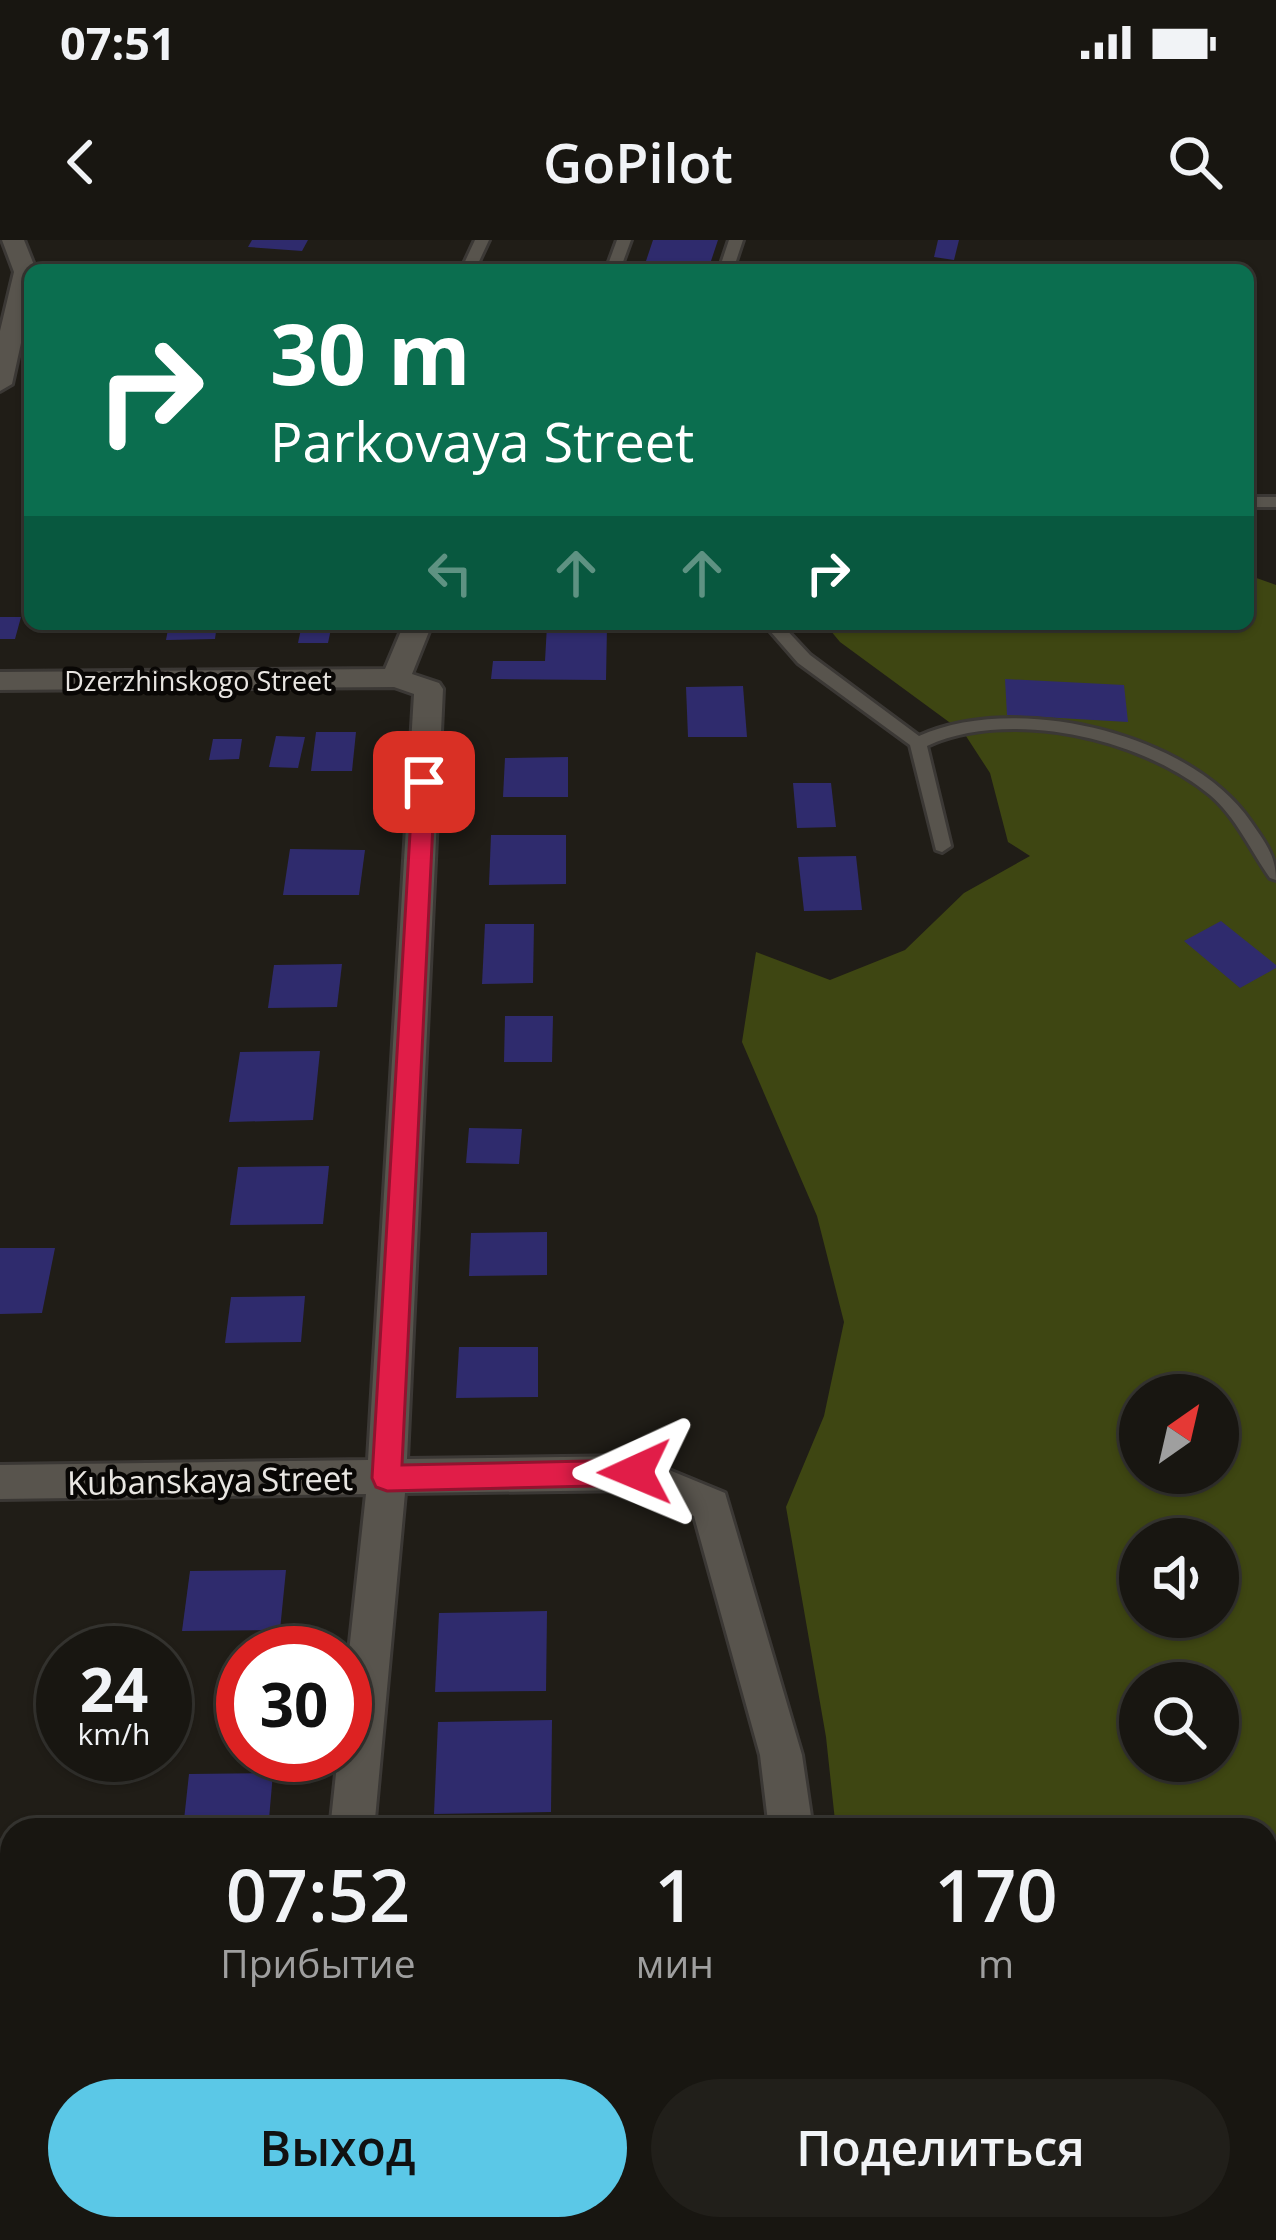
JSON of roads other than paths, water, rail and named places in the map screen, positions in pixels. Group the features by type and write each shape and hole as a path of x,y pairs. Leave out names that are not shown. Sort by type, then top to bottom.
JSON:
{"street":[{"path":"13,240 24,269"},
{"path":"0,385 24,277"},
{"path":"353,1818 387,1478 429,688 397,678 416,630"},
{"name":"Dzerzhinskogo Street","path":"0,681 397,678"},
{"name":"Kubanskaya Street","path":"0,1482 635,1472 711,1504 782,1755 790,1818"}],"lane":[{"path":"778,630 804,658 918,743 942,846"},
{"path":"918,743 937,730 984,722 1090,732 1139,745 1217,791 1276,874"}]}
